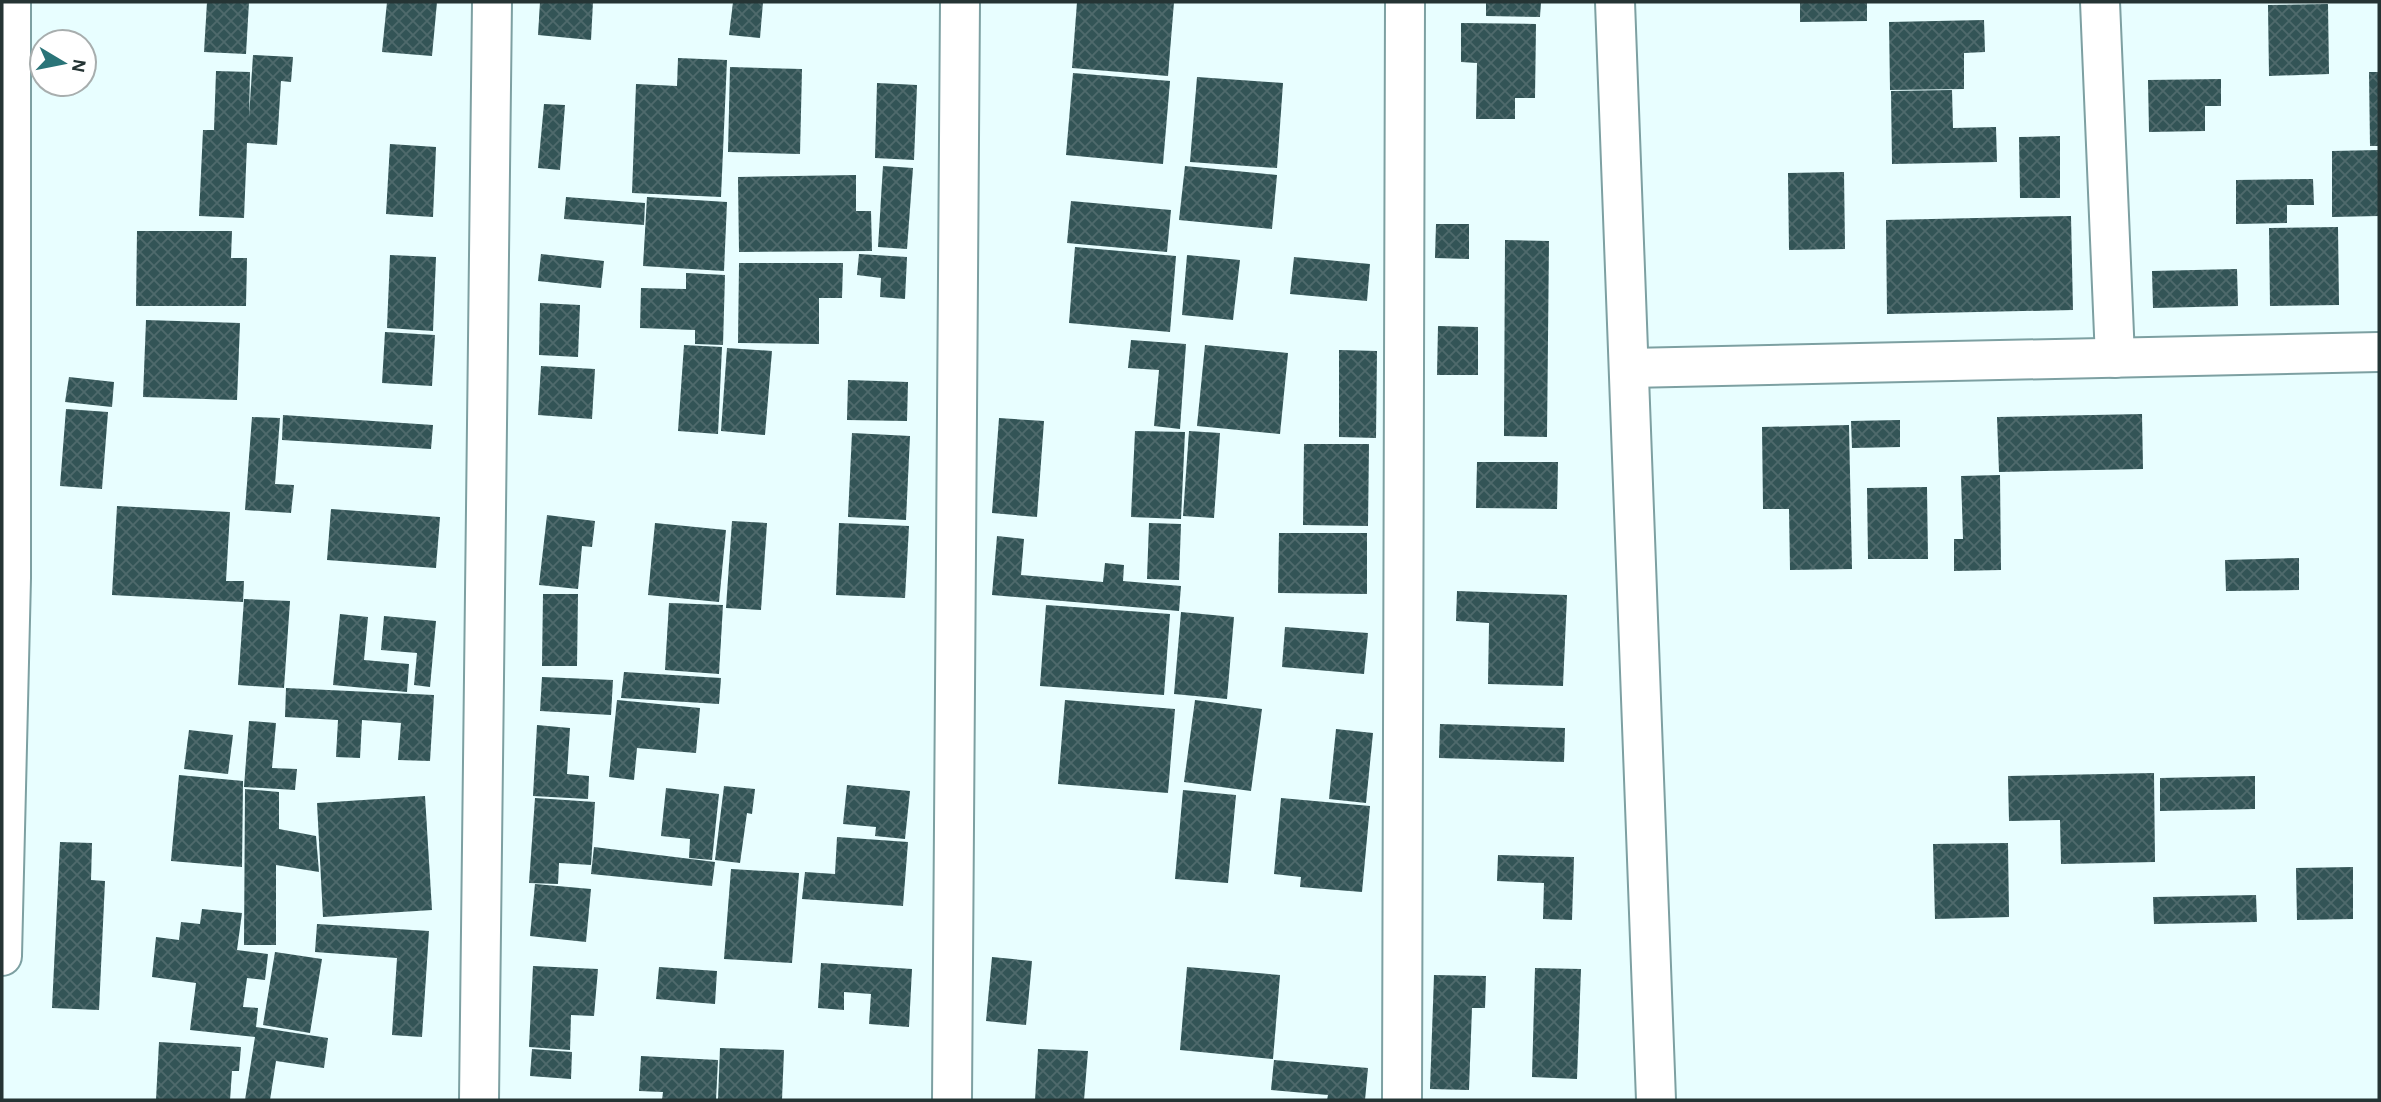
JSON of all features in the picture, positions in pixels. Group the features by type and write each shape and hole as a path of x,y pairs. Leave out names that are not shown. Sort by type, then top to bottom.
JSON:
{"street":[{"path":"2,956 11,578 11,2"},
{"path":"479,1100 492,2"},
{"path":"952,1100 961,2"},
{"path":"1402,1100 1405,2"},
{"path":"1615,2 1656,1100"},
{"path":"2100,2 2115,358"},
{"path":"1629,368 2379,352"}],"building":[{"path":"207,2 249,2 246,54 204,52"},
{"path":"387,2 437,2 432,56 382,52"},
{"path":"540,2 593,2 591,40 538,35"},
{"path":"733,2 763,2 760,38 729,35"},
{"path":"1077,2 1174,2 1168,76 1072,68"},
{"path":"1486,2 1541,2 1540,17 1486,16"},
{"path":"1800,2 1867,2 1867,21 1800,22"},
{"path":"2328,4 2329,74 2269,76 2268,5"},
{"path":"1984,20 1985,52 1964,53 1964,89 1890,90 1889,22"},
{"path":"1461,23 1536,24 1535,98 1515,98 1515,119 1476,119 1477,63 1461,62"},
{"path":"253,55 293,57 291,82 281,81 277,145 247,143 244,218 199,216 203,130 214,130 216,71 250,72 249,117"},
{"path":"678,58 727,60 721,197 632,193 636,84 677,86"},
{"path":"730,67 802,69 800,154 728,152"},
{"path":"2369,72 2379,72 2379,146 2370,146"},
{"path":"1073,73 1170,81 1163,164 1066,155"},
{"path":"1197,77 1283,83 1277,168 1190,162"},
{"path":"2221,79 2221,106 2205,106 2205,131 2149,132 2148,80"},
{"path":"877,83 917,85 914,160 875,158"},
{"path":"1952,90 1953,128 1996,127 1997,162 1892,164 1891,91"},
{"path":"544,104 565,105 560,170 538,168"},
{"path":"2060,136 2060,198 2020,198 2019,137"},
{"path":"390,144 436,147 433,217 386,214"},
{"path":"2379,150 2379,216 2332,217 2332,151"},
{"path":"883,166 913,168 907,249 878,247"},
{"path":"1185,166 1277,175 1272,229 1179,220"},
{"path":"1844,172 1845,249 1789,250 1788,173"},
{"path":"856,175 856,211 871,211 872,251 739,252 738,177"},
{"path":"2313,179 2314,205 2287,205 2287,223 2236,224 2236,180"},
{"path":"566,197 645,203 644,225 564,219"},
{"path":"647,197 727,202 724,271 643,266"},
{"path":"1071,201 1171,210 1167,252 1067,243"},
{"path":"2071,216 2073,310 1887,314 1886,220"},
{"path":"1436,224 1469,224 1469,259 1435,258"},
{"path":"2338,227 2339,305 2270,306 2269,228"},
{"path":"137,231 232,231 231,258 247,258 246,306 136,306"},
{"path":"1505,240 1549,241 1547,437 1504,436"},
{"path":"1075,247 1176,256 1170,332 1069,323"},
{"path":"541,254 604,261 601,288 538,281"},
{"path":"859,254 907,257 905,299 880,297 881,278 857,275"},
{"path":"390,255 436,257 433,331 387,328"},
{"path":"1187,255 1240,260 1233,320 1182,315"},
{"path":"1294,257 1370,264 1367,301 1290,294"},
{"path":"739,263 843,263 842,298 819,298 819,344 738,343"},
{"path":"2237,269 2238,306 2153,308 2152,271"},
{"path":"686,273 725,275 723,345 695,344 695,330 640,328 641,288 686,289"},
{"path":"540,303 580,305 578,357 539,355"},
{"path":"146,320 240,323 237,400 143,397"},
{"path":"1438,326 1478,327 1478,375 1437,375"},
{"path":"385,332 435,335 432,386 382,383"},
{"path":"1131,340 1186,344 1180,429 1154,426 1159,370 1128,368"},
{"path":"684,345 722,347 718,434 678,431"},
{"path":"1205,345 1288,353 1280,434 1197,426"},
{"path":"727,348 772,351 765,435 721,431"},
{"path":"1339,350 1377,351 1376,438 1339,437"},
{"path":"541,366 595,369 592,419 538,415"},
{"path":"69,377 114,382 112,407 65,402"},
{"path":"848,380 908,382 907,421 847,420"},
{"path":"66,409 108,412 102,489 60,486"},
{"path":"2142,414 2143,469 1999,472 1997,417"},
{"path":"283,415 433,425 431,449 282,440"},
{"path":"252,417 280,418 275,484 294,485 291,513 245,510"},
{"path":"999,418 1044,421 1037,517 992,513"},
{"path":"1900,420 1900,447 1852,448 1851,421"},
{"path":"1849,425 1852,569 1790,570 1789,509 1763,509 1762,427"},
{"path":"1135,431 1185,432 1181,519 1131,517"},
{"path":"1189,431 1220,433 1214,518 1183,516"},
{"path":"852,433 910,436 906,520 848,517"},
{"path":"1304,444 1369,444 1368,526 1303,525"},
{"path":"1477,462 1558,462 1557,509 1476,508"},
{"path":"2000,475 2001,570 1954,571 1954,539 1963,539 1961,476"},
{"path":"1927,487 1928,559 1868,559 1867,488"},
{"path":"117,506 230,512 226,581 244,581 243,602 112,595"},
{"path":"331,509 440,517 436,568 327,560"},
{"path":"547,515 595,521 592,547 582,546 578,589 539,585"},
{"path":"732,521 767,523 761,610 726,608"},
{"path":"655,523 726,530 719,602 648,595"},
{"path":"839,523 909,526 905,598 836,595"},
{"path":"1149,523 1181,524 1179,580 1147,579"},
{"path":"1279,533 1367,533 1367,594 1278,593"},
{"path":"997,536 1024,539 1021,575 1103,582 1105,563 1124,565 1123,581 1181,586 1179,611 992,595"},
{"path":"2299,558 2299,590 2226,591 2225,560"},
{"path":"1457,591 1567,595 1563,686 1488,684 1489,623 1456,621"},
{"path":"543,594 578,594 577,666 542,666"},
{"path":"244,599 290,601 284,688 238,685"},
{"path":"669,603 723,605 719,674 665,670"},
{"path":"1046,605 1170,614 1164,695 1040,686"},
{"path":"1181,612 1234,617 1227,699 1174,694"},
{"path":"340,614 368,617 364,660 409,664 407,692 333,685"},
{"path":"384,616 436,621 430,687 414,685 417,653 381,650"},
{"path":"1285,627 1368,633 1364,674 1282,667"},
{"path":"624,672 721,678 719,704 621,698"},
{"path":"542,677 613,680 611,715 540,711"},
{"path":"286,688 434,695 430,761 398,760 401,723 362,720 360,758 336,757 338,720 285,717"},
{"path":"617,700 700,708 696,753 637,748 634,780 609,777"},
{"path":"1065,700 1175,709 1168,793 1058,784"},
{"path":"1195,700 1262,709 1251,791 1184,782"},
{"path":"249,721 276,723 272,768 297,769 295,790 244,787"},
{"path":"1440,724 1565,728 1564,762 1439,758"},
{"path":"537,725 570,728 567,774 589,776 588,799 533,796"},
{"path":"1336,729 1373,733 1366,803 1329,799"},
{"path":"189,730 233,735 228,774 184,769"},
{"path":"2154,773 2155,862 2061,864 2060,820 2009,821 2008,776"},
{"path":"179,775 243,781 242,867 171,861"},
{"path":"2255,776 2255,809 2160,811 2160,778"},
{"path":"847,785 910,791 905,839 875,836 876,827 843,824"},
{"path":"724,786 755,789 752,814 747,813 740,863 715,860"},
{"path":"666,788 719,794 712,860 689,858 690,839 661,836"},
{"path":"245,789 279,792 279,829 316,836 319,872 276,865 276,945 244,945"},
{"path":"1183,790 1236,795 1228,883 1175,879"},
{"path":"425,796 432,910 323,917 317,803"},
{"path":"535,798 595,802 591,865 559,863 558,884 529,883"},
{"path":"1281,798 1370,806 1362,892 1300,887 1301,877 1274,874"},
{"path":"837,837 908,842 903,906 802,899 805,872 835,874"},
{"path":"60,842 92,843 91,880 105,881 99,1010 52,1008"},
{"path":"2008,843 2009,917 1935,919 1933,844"},
{"path":"594,847 715,862 712,886 591,874"},
{"path":"1498,855 1574,857 1572,920 1543,919 1544,883 1497,881"},
{"path":"2353,867 2353,919 2297,920 2296,868"},
{"path":"731,869 799,873 792,963 724,959"},
{"path":"535,884 591,889 586,942 530,936"},
{"path":"2256,895 2257,922 2154,924 2153,897"},
{"path":"202,909 242,913 237,950 268,954 265,980 247,978 243,1007 258,1008 256,1027 328,1038 324,1068 276,1061 270,1100 245,1100 255,1037 190,1030 196,983 152,977 156,937 179,940 181,922 200,924"},
{"path":"317,924 429,931 422,1037 392,1035 397,958 315,952"},
{"path":"275,952 322,959 310,1033 263,1025"},
{"path":"992,957 1032,961 1026,1025 986,1021"},
{"path":"821,963 912,969 909,1027 869,1024 871,994 844,992 844,1010 818,1008"},
{"path":"533,966 598,969 594,1016 571,1015 570,1050 529,1047"},
{"path":"659,967 717,971 715,1004 656,999"},
{"path":"1187,967 1280,975 1273,1059 1180,1050"},
{"path":"1535,968 1581,969 1577,1079 1532,1077"},
{"path":"1434,975 1486,976 1485,1008 1472,1008 1469,1090 1430,1089"},
{"path":"159,1042 241,1047 239,1071 232,1071 230,1100 156,1100"},
{"path":"720,1048 784,1050 782,1100 718,1099"},
{"path":"532,1049 572,1052 571,1079 530,1076"},
{"path":"1038,1049 1088,1051 1084,1100 1035,1100"},
{"path":"641,1056 718,1060 716,1100 662,1100 663,1092 639,1091"},
{"path":"1274,1060 1368,1068 1365,1100 1327,1100 1328,1095 1271,1090"}]}
